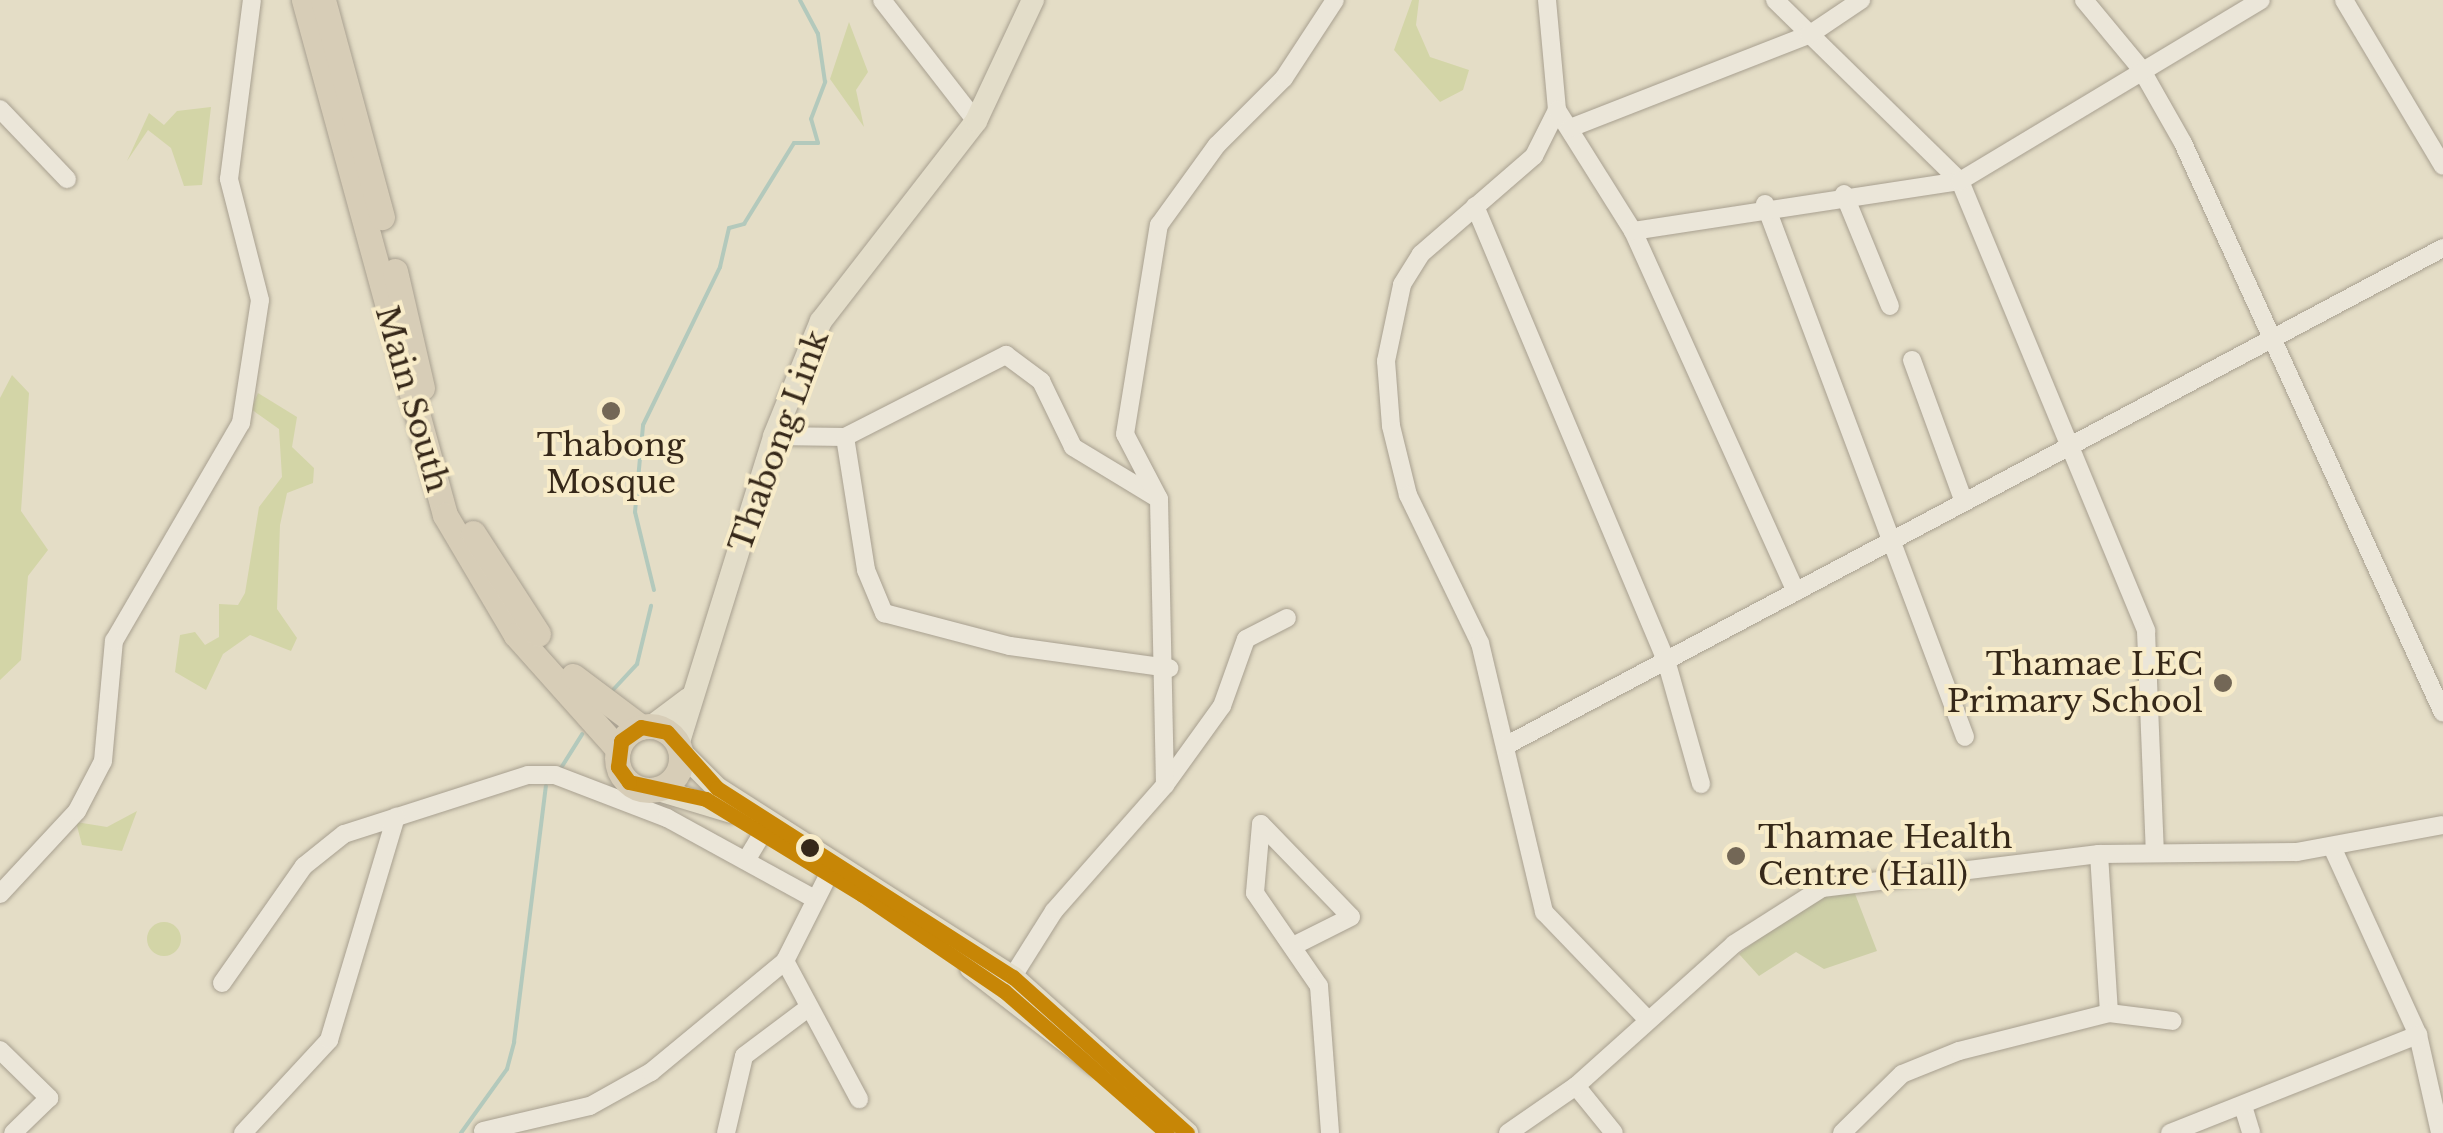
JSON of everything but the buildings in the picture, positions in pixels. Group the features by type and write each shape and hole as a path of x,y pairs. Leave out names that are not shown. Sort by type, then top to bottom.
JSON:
{"highway":[{"name":"Main South","path":"304,0 445,515 516,635 618,749 629,782 655,788"},
{"name":"Main South","path":"324,0 433,437 460,508 530,625 588,693 679,748"},
{"path":"618,749 646,726"},
{"path":"655,788 672,779 679,748"}],"main road":[{"name":"Thabong Link","path":"679,748 688,700 774,436 821,320 976,121 1033,0"},
{"path":"646,726 688,700"},
{"name":"Main South","path":"679,748 717,788 1008,984 1187,1133"},
{"name":"Main South","path":"655,788 706,799 1008,984 1168,1133"}],"street":[{"path":"0,894 77,811 103,761 114,641 241,423 260,300 229,179 252,0"},
{"path":"882,0 976,121"},
{"path":"1164,785 1169,668 1160,499 1125,434 1159,226 1218,145 1284,78 1334,0"},
{"path":"1547,0 1556,110 1534,156 1421,254 1402,286 1386,361 1408,495 1480,643 1554,931 1648,1020"},
{"path":"1774,0 1960,181 2146,631 2155,852"},
{"path":"1570,128 1809,34 1861,0"},
{"path":"2084,0 2141,69 2270,336 2443,713"},
{"path":"1633,231 1765,204 1960,181 2261,0"},
{"path":"2344,0 2443,166"},
{"path":"0,109 67,179"},
{"path":"1556,110 1633,231 1796,592"},
{"path":"1844,194 1890,306"},
{"path":"1765,204 1966,736"},
{"path":"1475,206 1666,660 1701,784"},
{"path":"1507,744 1895,541 2068,442 2443,248"},
{"path":"774,436 845,437 1006,354 1041,381 1073,447 1160,499"},
{"path":"1912,360 1964,502"},
{"path":"845,437 866,570 884,613 1010,646 1169,668"},
{"path":"1008,984 1054,911 1164,785 1222,706 1246,639 1287,618"},
{"path":"222,983 304,866 344,834 542,773 667,818 813,898"},
{"path":"249,1130 329,1040 396,817"},
{"path":"1293,946 1351,916 1261,824 1256,893 1318,986 1330,1133"},
{"path":"1508,1133 1576,1086 1734,944 1822,888 2099,854 2332,848 2443,825"},
{"path":"748,860 763,832"},
{"path":"2332,848 2418,1036 2438,1092 2440,1133"},
{"path":"2099,854 2109,1012"},
{"path":"482,1131 590,1106 651,1072 785,960 813,898 830,874"},
{"path":"785,960 804,1011 859,1099"},
{"path":"731,1130 744,1056 804,1011"},
{"path":"1842,1133 1902,1074 2109,1012 2173,1021"},
{"path":"2170,1133 2418,1036"},
{"path":"0,1050 49,1098 13,1133"},
{"path":"1576,1086 1614,1133"},
{"path":"2243,1106 2250,1133"}],"green space":[{"path":"1412,0 1419,0 1416,25 1430,57 1469,70 1463,90 1440,102 1394,50"},
{"path":"849,22 868,72 856,90 864,127 830,79"},
{"path":"211,107 202,185 184,186 171,148 148,130 127,161 149,113 164,125 177,111"},
{"path":"12,375 29,393 21,511 48,550 28,576 21,660 0,680 0,398"},
{"path":"258,393 297,417 292,447 314,468 313,483 287,493 280,525 277,609 297,638 291,651 250,635 223,654 206,690 175,672 180,635 195,632 205,645 219,637 219,604 238,605 245,593 259,507 282,477 279,429 251,409"},
{"path":"137,811 122,851 82,845 76,822 107,827"},
{"path":"1852,886 1877,951 1824,969 1796,952 1759,976 1739,954 1808,901"},
{"path":"164,922 176,927 181,939 176,951 164,956 152,951 147,939 152,927"}],"waterway":[{"path":"654,590 635,512 643,425 720,267 729,228 744,224 794,143 818,143 811,119 825,82 818,34 800,0"},
{"path":"612,691 637,664 651,606"},
{"path":"561,768 582,734"},
{"path":"461,1133 507,1069 514,1042 546,786"}],"transit line":[{"path":"1167,1133 1004,991 863,895 706,799 629,782 618,767 621,741 641,727 667,732 717,788 1013,977 1187,1133"}],"place":[{"name":"Thabong Mosque","path":"611,411"},
{"name":"Thamae LEC Primary School","path":"2223,683"},
{"name":"Thamae Health Centre (Hall)","path":"1736,856"}]}
